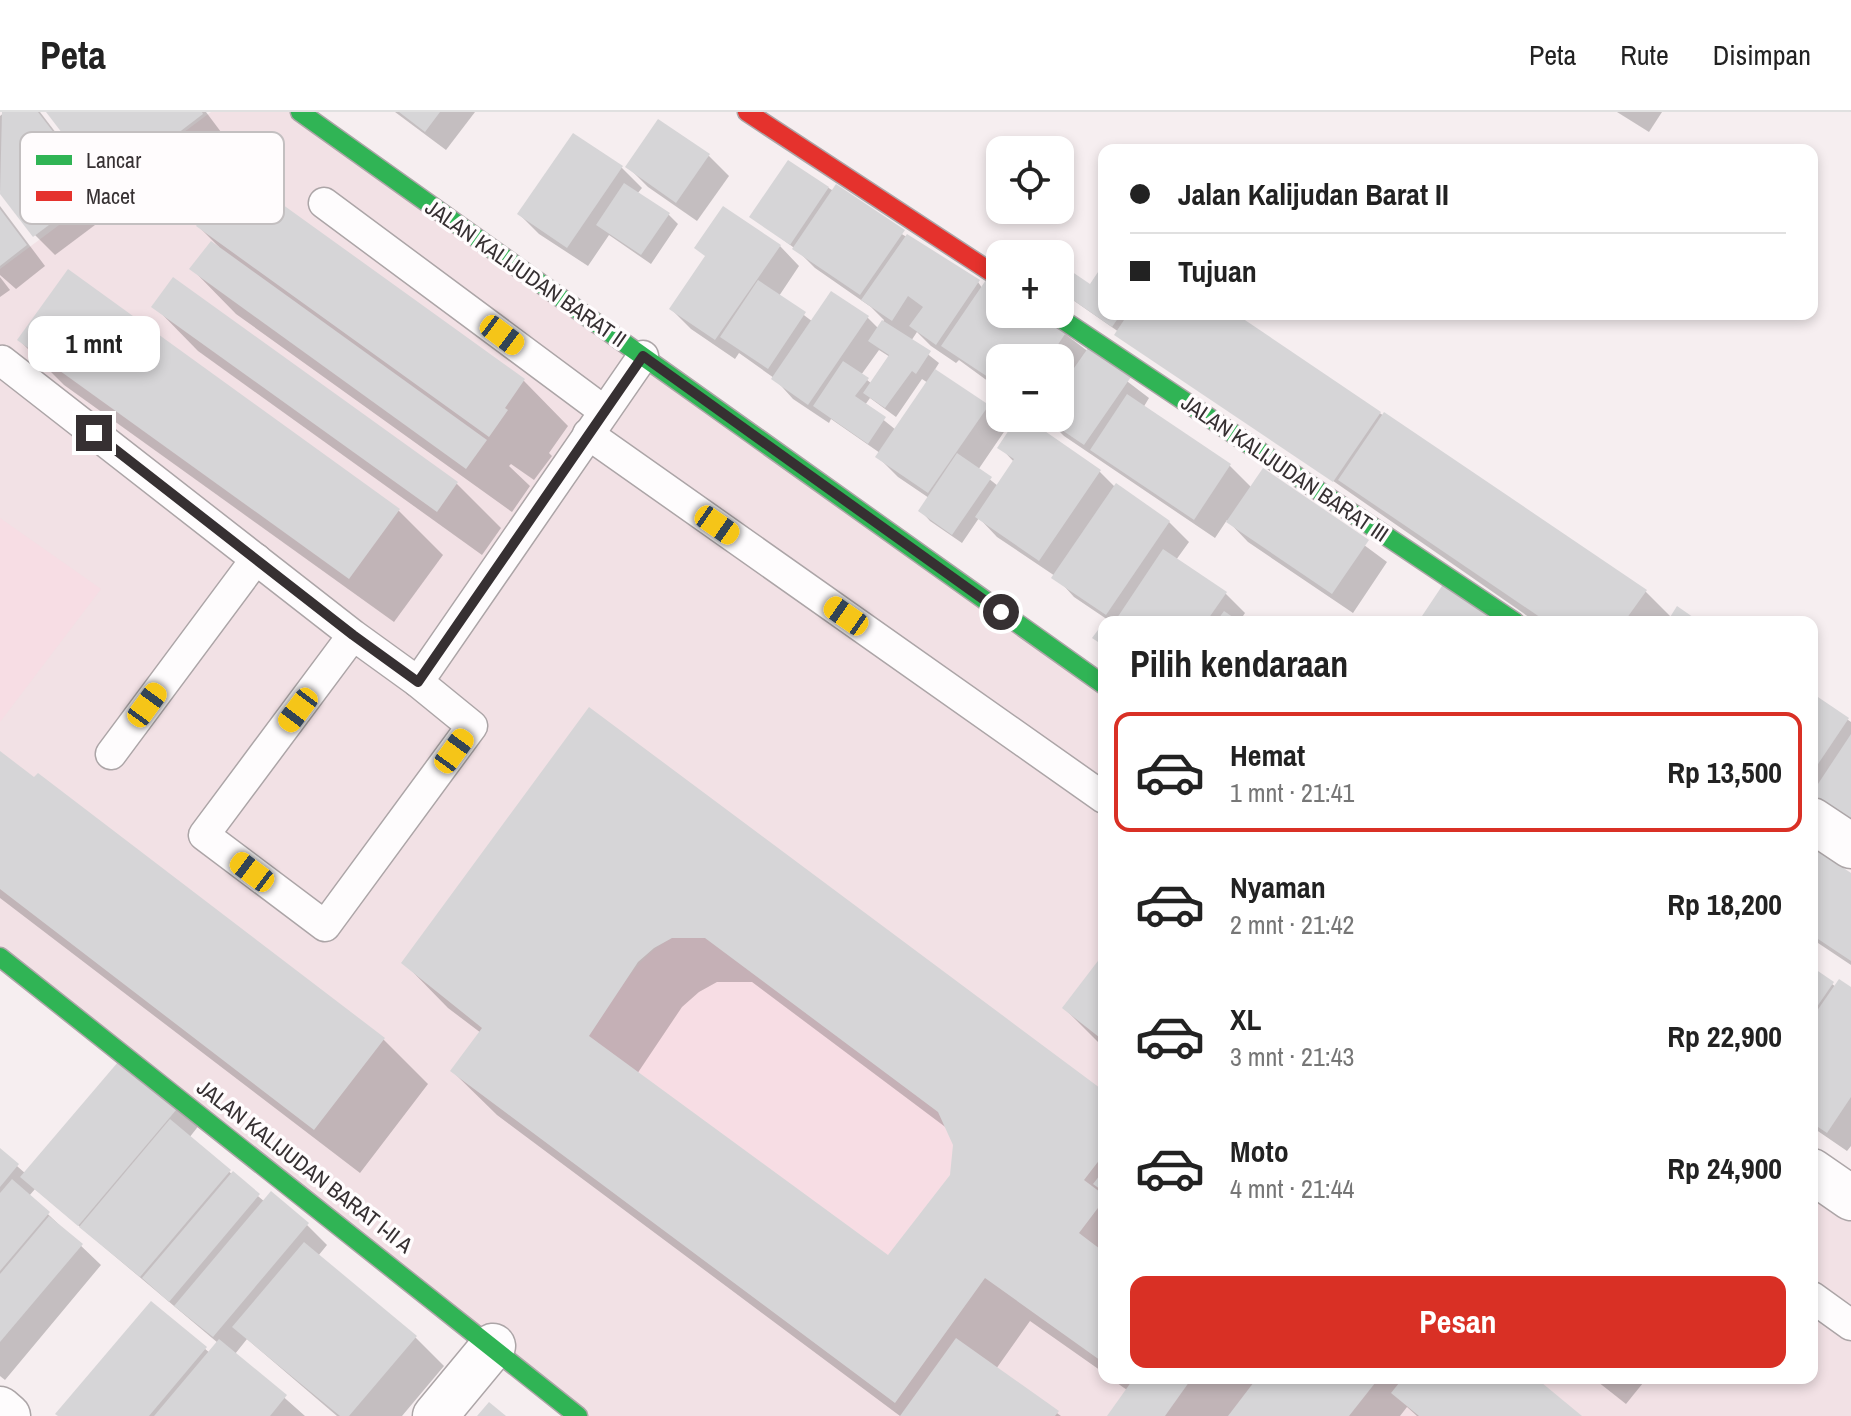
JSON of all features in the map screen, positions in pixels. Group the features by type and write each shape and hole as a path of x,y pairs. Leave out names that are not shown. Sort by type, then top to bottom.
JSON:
{"street":[{"name":"JALAN KALIJUDAN BARAT II","path":"300,112 1098,681"},
{"path":"747,112 986,269"},
{"name":"JALAN KALIJUDAN BARAT III","path":"1074,327 1506,616"},
{"path":"1818,824 1851,846"},
{"name":"JALAN KALIJUDAN BARAT I-II A","path":"0,957 578,1416"},
{"path":"1818,1175 1851,1198"},
{"path":"435,1416 493,1346"},
{"path":"0,1409 8,1416"}],"lane":[{"path":"324,203 596,422 1098,794"},
{"path":"418,682 643,356"},
{"path":"0,362 472,726 325,926 204,835 353,635"},
{"path":"111,754 256,559"},
{"path":"1818,1301 1851,1325"}],"shaded area":[{"path":"211,112 292,112 1098,693 1098,1384 1818,1384 1818,1184 1851,1206 1851,1416 585,1416 0,953 0,269 60,224 284,224 284,132 184,132"},
{"path":"0,518 101,589 0,722"},
{"path":"672,938 705,938 938,1112 953,1145 950,1175 888,1255 589,1036 635,969"}],"building":[{"path":"2,112 38,112 53,132 20,132 20,220 0,194"},
{"path":"46,112 203,114 179,132 61,132"},
{"path":"399,112 440,112 425,132"},
{"path":"658,119 710,154 676,203 625,167"},
{"path":"573,133 623,166 567,248 517,214"},
{"path":"788,160 829,187 790,245 749,217"},
{"path":"624,183 670,213 641,255 596,225"},
{"path":"836,184 905,230 860,295 792,249"},
{"path":"284,206 525,379 489,437 196,226 284,224"},
{"path":"723,206 781,245 715,340 669,309 705,256 694,248"},
{"path":"0,209 27,245 0,266"},
{"path":"23,224 50,224 33,237"},
{"path":"907,234 980,280 936,345 909,326 923,307 908,296 892,321 861,300"},
{"path":"211,241 487,440 466,469 189,269"},
{"path":"68,269 400,509 349,579 17,340"},
{"path":"1098,272 1098,317 1074,301 1074,273 1090,284"},
{"path":"173,277 458,482 437,512 151,307"},
{"path":"758,280 806,312 768,369 720,337"},
{"path":"986,280 986,328 1063,328 1067,331 1058,344 986,344 986,376 941,346"},
{"path":"831,291 869,316 808,405 771,379"},
{"path":"882,320 931,351 916,374 912,371 885,408 863,393 889,355 868,341"},
{"path":"1102,320 1117,320 1112,327"},
{"path":"1124,320 1245,320 1381,412 1333,482 1114,335"},
{"path":"1088,348 1131,377 1084,445 1065,432 1074,432 1074,368"},
{"path":"843,361 869,378 855,396 886,417 868,444 813,406"},
{"path":"935,369 986,403 986,409 928,493 875,457"},
{"path":"1127,394 1231,464 1194,520 1090,450"},
{"path":"1384,412 1647,590 1628,616 1538,616 1338,480"},
{"path":"1008,432 1046,432 1101,470 1039,561 975,517 1014,459 997,448"},
{"path":"957,453 992,477 952,535 918,511"},
{"path":"1263,468 1369,540 1332,594 1226,522"},
{"path":"1116,483 1170,521 1106,615 1051,578"},
{"path":"1163,549 1227,592 1210,616 1118,616"},
{"path":"1444,583 1493,616 1422,616"},
{"path":"1677,606 1691,616 1671,616"},
{"path":"1818,697 1849,718 1818,764"},
{"path":"589,707 1098,1087 1098,1162 1084,1180 1098,1190 1098,1208 1079,1233 1098,1247 1098,1359 985,1278 895,1403 450,1071 482,1028 401,963","holes":["672,938 705,938 938,1112 953,1145 950,1175 888,1255 589,1036 638,962 654,948"]},
{"path":"1851,734 1851,820 1818,797 1818,784"},
{"path":"0,751 34,777 38,773 385,1038 314,1130 0,889"},
{"path":"1818,851 1851,873 1851,961 1818,939"},
{"path":"1098,961 1098,1036 1062,1008"},
{"path":"1818,971 1834,982 1818,1005"},
{"path":"1839,979 1851,987 1851,1097 1827,1133 1818,1127 1818,1009"},
{"path":"124,1055 182,1103 78,1226 20,1177"},
{"path":"170,1119 231,1170 140,1277 79,1227"},
{"path":"0,1148 19,1164 0,1187"},
{"path":"233,1171 260,1194 169,1302 142,1278"},
{"path":"12,1179 50,1212 0,1271 0,1193"},
{"path":"271,1191 309,1223 213,1337 174,1306"},
{"path":"49,1216 83,1244 0,1342 0,1274"},
{"path":"304,1242 417,1336 349,1416 340,1416 232,1327"},
{"path":"151,1301 207,1347 149,1416 55,1414"},
{"path":"956,1338 1059,1411 1055,1416 900,1416"},
{"path":"219,1339 287,1395 270,1416 154,1416"},
{"path":"1130,1384 1188,1384 1165,1416 1107,1416"},
{"path":"1252,1384 1374,1384 1349,1416 1228,1416"},
{"path":"1398,1384 1543,1384 1582,1416 1419,1416 1391,1393"},
{"path":"489,1402 506,1416 477,1416"}],"traffic: fast":[{"path":"300,112 1098,681"},
{"path":"1074,327 1506,616"},
{"path":"0,957 578,1416"}],"traffic: jam":[{"path":"747,112 986,269"}],"route":[{"path":"94,433 418,682 643,356 1001,612"}]}
